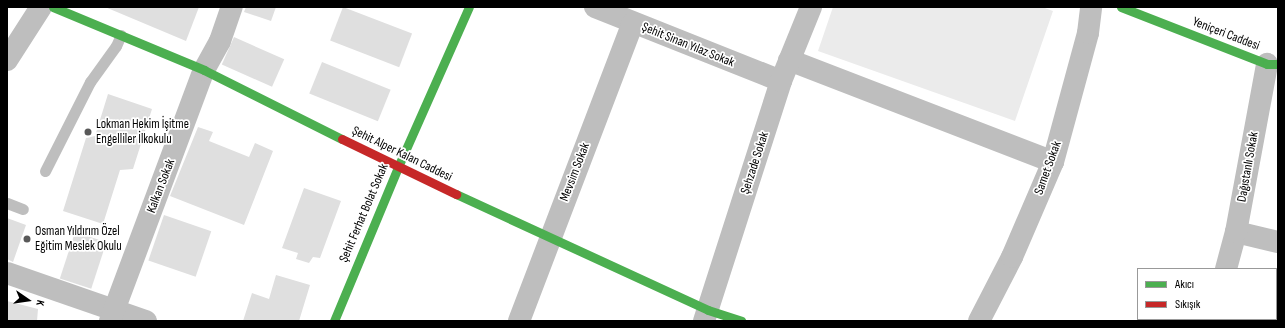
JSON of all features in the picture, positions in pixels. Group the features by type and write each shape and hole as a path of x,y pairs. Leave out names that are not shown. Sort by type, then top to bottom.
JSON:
{"street":[{"path":"7,60 41,7"},
{"name":"Şehit Alper Kalan Caddesi","path":"53,7 204,70 398,167 550,237 706,316 741,321"},
{"name":"Kalkan Sokak","path":"112,316 204,70 220,41 232,7"},
{"name":"Şehit Ferhat Bolat Sokak","path":"334,321 398,167 469,7"},
{"name":"Şehit Sinan Yılaz Sokak","path":"595,7 781,81"},
{"name":"Şehzade Sokak","path":"706,316 781,81 811,7"},
{"name":"Samet Sokak","path":"979,321 1012,257 1052,162 1088,33 1091,7"},
{"name":"Yeniçeri Caddesi","path":"1121,7 1272,64"},
{"name":"Mevsim Sokak","path":"519,321 633,23"},
{"path":"789,60 1052,162"},
{"name":"Dağıstanlı Sokak","path":"1226,268 1236,232 1272,64"},
{"path":"1236,232 1278,242"},
{"path":"7,273 112,316 146,321"}],"lane":[{"path":"45,171 90,82 116,46 121,35"},
{"path":"7,203 23,209"}],"shaded area":[{"path":"833,7 1042,7 1053,11 1015,121 818,51"}],"building":[{"path":"105,7 199,7 186,41"},
{"path":"246,7 276,7 271,21 244,12"},
{"path":"343,7 412,34 399,67 330,41"},
{"path":"234,37 284,59 272,87 222,64"},
{"path":"322,62 391,90 378,121 309,94"},
{"path":"108,94 152,109 133,169 120,170 103,224 63,211 86,138 95,136"},
{"path":"198,127 213,132 209,141 249,157 255,143 273,151 244,225 170,196"},
{"path":"304,188 341,201 320,258 313,257 309,263 296,259 298,253 282,248"},
{"path":"164,215 211,231 196,277 148,260"},
{"path":"7,218 26,225 13,262 7,259"},
{"path":"75,232 106,242 91,289 60,279"},
{"path":"276,275 310,285 299,321 243,321 252,293 269,299"},
{"path":"7,301 38,309 37,321 7,321"}],"traffic: fast":[{"path":"53,7 204,70 342,139"},
{"path":"334,321 398,167 469,7"},
{"path":"1121,7 1267,64 1278,64"},
{"path":"456,194 708,310 741,321"}],"traffic: jam":[{"path":"342,139 456,194"}],"place":[{"name":"Lokman Hekim İşitme Engelliler İlkokulu","path":"88,132"},
{"name":"Osman Yıldırım Özel Eğitim Meslek Okulu","path":"27,239"}]}
